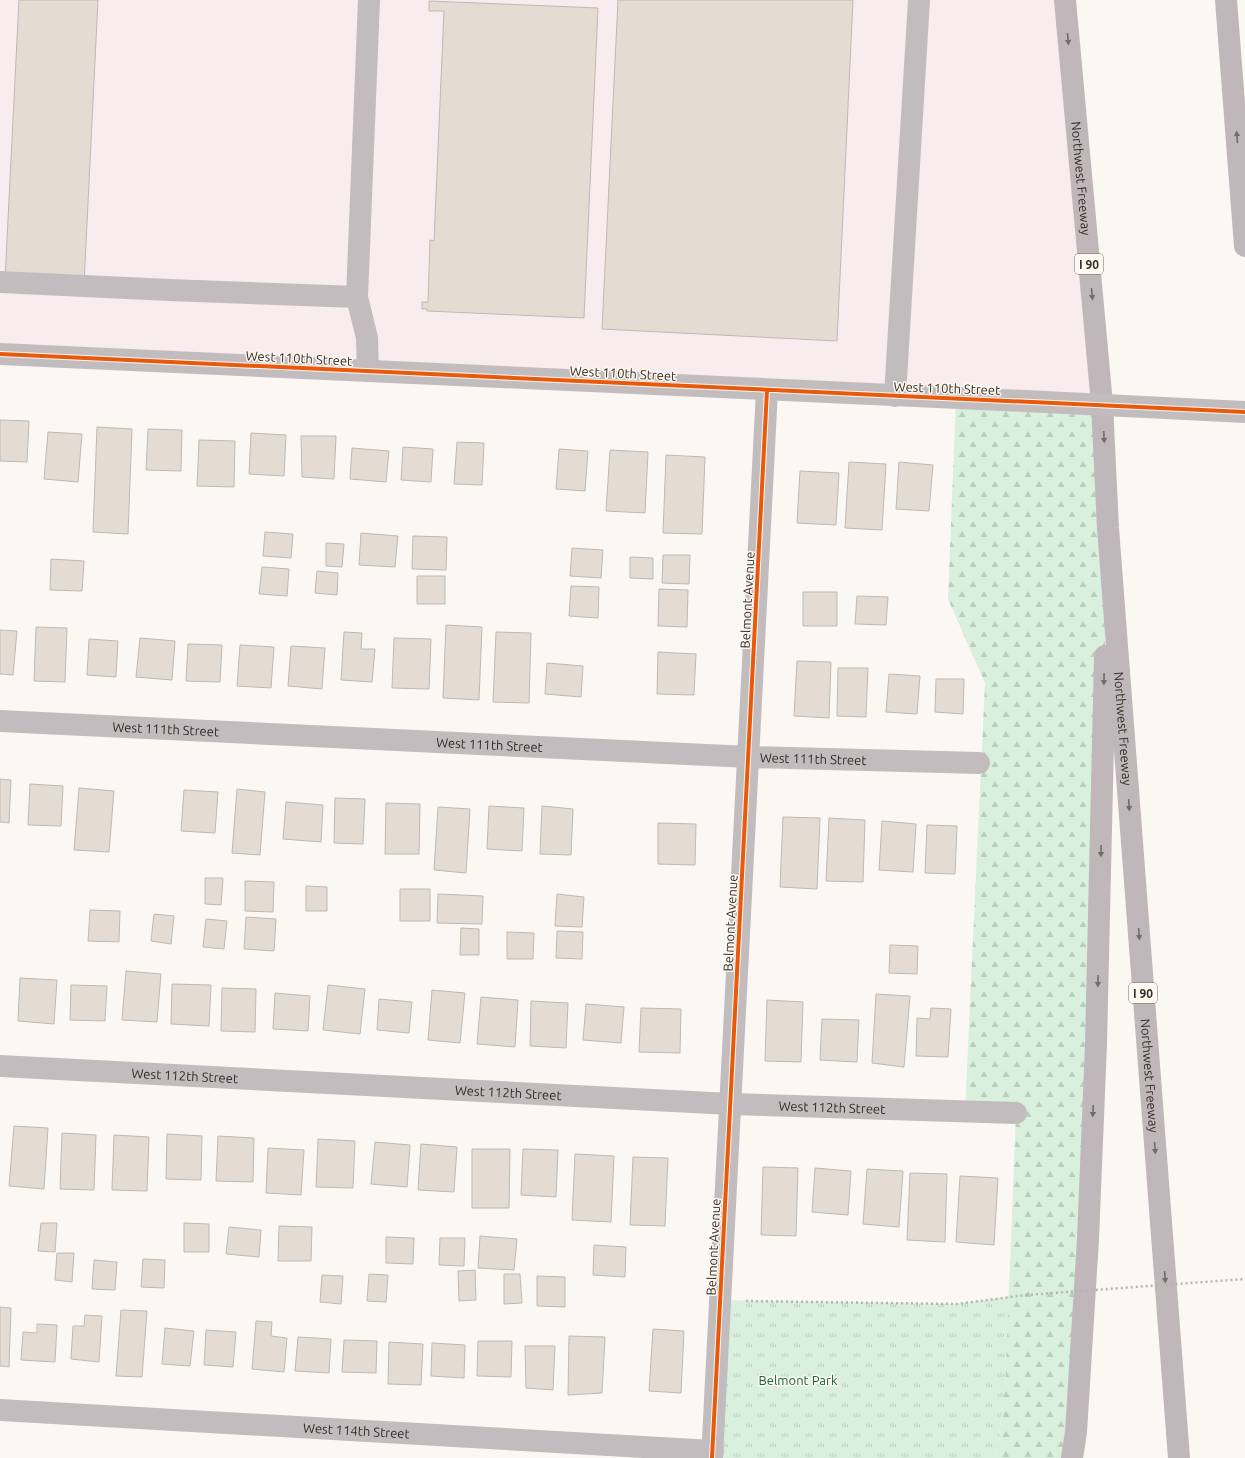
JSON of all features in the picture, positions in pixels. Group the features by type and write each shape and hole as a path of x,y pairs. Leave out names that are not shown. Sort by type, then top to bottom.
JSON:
{"highway":[{"name":"Northwest Freeway","path":"1065,0 1102,404 1108,528 1178,1458"},
{"path":"1226,0 1245,246"},
{"path":"1072,1458 1076,1432 1088,1239 1096,1052 1108,528"}],"street":[{"path":"368,371 367,338 357,296 369,0"},
{"path":"895,396 919,0"},
{"path":"0,282 162,290 357,296"},
{"name":"West 110th Street","path":"0,354 1245,412"},
{"name":"Belmont Avenue","path":"712,1454 767,390"},
{"name":"West 111th Street","path":"0,721 749,757 979,763"},
{"name":"West 112th Street","path":"0,1066 731,1104 1016,1113"},
{"name":"West 114th Street","path":"0,1410 712,1454"}],"path":[{"path":"746,1301 957,1304 1026,1295 1245,1279"}],"shaded area":[{"path":"0,0 1062,0 1102,404 0,354"}],"green space":[{"path":"956,398 1102,404 1108,528 1096,1044 1072,1458 996,1458 1005,1389 1016,1113 965,1111 985,683 948,599"},
{"name":"Belmont Park","path":"1009,1297 1005,1389 996,1458 712,1458 721,1300 957,1304"}],"building":[{"path":"19,0 98,0 84,284 5,280"},
{"path":"618,0 853,0 837,341 602,329"},
{"path":"429,1 598,8 584,318 427,311 427,309 422,309 422,302 428,302 430,240 434,241 444,11 429,11"},
{"path":"0,420 29,421 27,462 0,461"},
{"path":"97,427 132,429 128,534 93,532"},
{"path":"148,429 182,430 181,471 146,470"},
{"path":"48,432 82,434 78,482 44,479"},
{"path":"251,433 286,435 284,476 249,474"},
{"path":"301,436 336,436 334,479 302,477"},
{"path":"199,440 235,441 234,487 197,486"},
{"path":"457,442 484,443 482,485 454,484"},
{"path":"403,447 433,449 431,482 401,480"},
{"path":"352,448 389,451 386,482 350,479"},
{"path":"559,449 588,451 585,491 556,489"},
{"path":"610,450 648,452 645,513 606,511"},
{"path":"666,455 705,457 702,534 663,533"},
{"path":"849,462 886,464 882,530 845,528"},
{"path":"899,462 933,465 929,511 896,509"},
{"path":"800,471 839,473 836,525 797,523"},
{"path":"265,532 293,534 291,558 263,556"},
{"path":"361,533 398,536 395,567 359,565"},
{"path":"413,536 447,537 446,570 412,569"},
{"path":"326,543 344,544 342,567 326,566"},
{"path":"572,548 603,550 601,578 570,576"},
{"path":"663,555 690,555 689,584 662,583"},
{"path":"630,557 653,558 653,579 630,578"},
{"path":"51,559 84,561 82,591 50,590"},
{"path":"262,567 289,569 287,596 259,594"},
{"path":"317,571 338,573 337,595 315,593"},
{"path":"417,576 445,576 445,604 417,604"},
{"path":"571,586 599,587 598,618 569,616"},
{"path":"659,589 688,590 687,627 658,626"},
{"path":"803,592 837,592 837,626 803,626"},
{"path":"857,596 888,597 886,625 855,624"},
{"path":"446,625 482,627 479,700 443,698"},
{"path":"36,627 67,628 65,682 34,681"},
{"path":"0,630 17,631 13,675 0,674"},
{"path":"344,632 362,633 361,649 375,649 372,682 341,680"},
{"path":"496,632 531,633 529,703 493,702"},
{"path":"140,638 175,641 172,680 136,677"},
{"path":"394,638 431,639 429,689 392,688"},
{"path":"89,639 118,641 116,677 87,675"},
{"path":"188,644 222,645 220,682 186,681"},
{"path":"240,645 274,647 271,688 237,686"},
{"path":"291,646 325,648 322,689 288,686"},
{"path":"658,652 696,654 694,695 657,694"},
{"path":"797,661 831,662 829,718 794,716"},
{"path":"547,663 583,666 581,697 545,694"},
{"path":"838,668 868,668 866,717 837,716"},
{"path":"889,674 920,676 917,714 886,712"},
{"path":"936,679 964,679 963,714 935,712"},
{"path":"0,779 11,780 9,823 0,822"},
{"path":"30,784 63,786 61,826 28,825"},
{"path":"79,788 114,791 109,852 74,850"},
{"path":"237,789 265,792 260,855 232,853"},
{"path":"184,790 218,792 215,833 181,831"},
{"path":"335,798 365,799 363,844 334,843"},
{"path":"286,802 323,805 321,842 283,839"},
{"path":"386,803 420,804 419,854 385,854"},
{"path":"489,806 524,808 522,851 487,849"},
{"path":"542,806 573,809 571,855 540,854"},
{"path":"438,807 470,809 466,873 434,870"},
{"path":"783,817 820,818 817,889 780,887"},
{"path":"829,818 865,820 863,882 826,881"},
{"path":"882,821 916,824 913,872 879,870"},
{"path":"658,823 696,824 695,865 658,864"},
{"path":"927,825 957,826 955,874 925,873"},
{"path":"205,878 223,878 221,905 205,904"},
{"path":"245,881 274,882 273,912 245,911"},
{"path":"306,886 327,887 327,911 306,911"},
{"path":"400,889 430,889 430,921 400,921"},
{"path":"438,894 483,896 482,924 437,923"},
{"path":"557,894 584,897 582,927 555,926"},
{"path":"90,910 120,911 119,942 88,941"},
{"path":"154,914 174,916 171,944 151,941"},
{"path":"246,917 276,919 274,951 244,949"},
{"path":"206,919 227,921 224,949 203,947"},
{"path":"461,928 479,929 479,955 460,955"},
{"path":"557,931 583,932 582,959 556,958"},
{"path":"507,932 534,933 533,959 507,959"},
{"path":"890,945 918,946 917,974 889,973"},
{"path":"126,971 161,974 157,1022 122,1020"},
{"path":"20,978 57,980 54,1024 18,1021"},
{"path":"172,984 211,985 209,1026 171,1024"},
{"path":"71,985 107,986 105,1021 70,1020"},
{"path":"328,985 365,989 360,1034 323,1030"},
{"path":"222,988 256,989 255,1032 221,1031"},
{"path":"432,990 465,993 460,1043 428,1040"},
{"path":"275,993 310,996 308,1031 273,1029"},
{"path":"876,994 910,996 904,1067 872,1063"},
{"path":"481,997 518,1000 515,1047 477,1044"},
{"path":"379,999 412,1002 409,1033 377,1030"},
{"path":"767,1000 803,1002 801,1062 765,1061"},
{"path":"531,1001 568,1003 566,1048 530,1046"},
{"path":"586,1004 624,1007 621,1043 583,1040"},
{"path":"641,1008 681,1009 680,1053 639,1052"},
{"path":"931,1008 951,1009 948,1057 916,1056 917,1018 930,1019"},
{"path":"822,1019 859,1020 857,1062 820,1060"},
{"path":"14,1126 48,1128 44,1189 9,1186"},
{"path":"62,1133 96,1135 94,1190 60,1189"},
{"path":"167,1134 202,1136 201,1180 166,1179"},
{"path":"114,1135 149,1137 147,1191 112,1190"},
{"path":"218,1136 254,1138 253,1182 216,1181"},
{"path":"318,1139 355,1141 353,1188 316,1187"},
{"path":"375,1142 410,1145 407,1187 371,1184"},
{"path":"421,1144 457,1147 454,1192 418,1190"},
{"path":"268,1148 304,1150 301,1195 266,1193"},
{"path":"472,1149 510,1149 509,1208 472,1208"},
{"path":"523,1149 558,1150 556,1197 521,1195"},
{"path":"575,1154 614,1156 611,1222 572,1220"},
{"path":"633,1157 668,1158 665,1226 630,1225"},
{"path":"763,1167 798,1168 796,1236 761,1235"},
{"path":"815,1168 851,1171 848,1215 812,1212"},
{"path":"867,1169 903,1171 899,1227 863,1224"},
{"path":"910,1173 947,1174 945,1242 907,1240"},
{"path":"960,1176 998,1178 994,1245 956,1242"},
{"path":"41,1223 57,1223 55,1252 38,1251"},
{"path":"184,1223 209,1224 209,1252 184,1252"},
{"path":"279,1226 312,1227 311,1261 278,1261"},
{"path":"229,1227 261,1230 259,1257 226,1254"},
{"path":"480,1236 517,1239 514,1270 478,1268"},
{"path":"386,1237 414,1238 413,1264 386,1263"},
{"path":"440,1238 465,1238 464,1266 439,1265"},
{"path":"594,1245 626,1247 625,1277 593,1275"},
{"path":"57,1253 74,1253 72,1282 55,1280"},
{"path":"143,1259 165,1260 164,1288 141,1287"},
{"path":"94,1260 117,1262 115,1290 92,1289"},
{"path":"475,1270 476,1300 459,1301 458,1271"},
{"path":"369,1274 388,1275 386,1302 367,1301"},
{"path":"504,1274 520,1274 522,1303 504,1304"},
{"path":"322,1275 343,1276 341,1304 320,1302"},
{"path":"537,1276 565,1277 565,1307 537,1306"},
{"path":"0,1307 11,1308 9,1367 0,1366"},
{"path":"121,1310 147,1311 142,1377 116,1376"},
{"path":"85,1315 102,1316 99,1362 71,1359 73,1326 84,1326"},
{"path":"256,1321 272,1322 271,1336 287,1338 284,1372 252,1369"},
{"path":"37,1324 57,1325 55,1362 21,1360 23,1332 37,1333"},
{"path":"165,1328 194,1331 190,1366 162,1364"},
{"path":"653,1329 684,1331 681,1393 649,1391"},
{"path":"206,1330 236,1332 233,1367 204,1365"},
{"path":"569,1336 605,1337 602,1393 568,1395"},
{"path":"298,1337 331,1339 329,1373 295,1371"},
{"path":"344,1340 377,1341 376,1373 342,1372"},
{"path":"478,1341 512,1341 511,1377 477,1376"},
{"path":"389,1342 423,1344 421,1385 388,1384"},
{"path":"432,1343 465,1345 464,1378 431,1376"},
{"path":"525,1346 555,1346 553,1390 526,1388"}],"cycle path":[{"path":"0,354 1245,412"},
{"path":"712,1458 767,390"}]}
